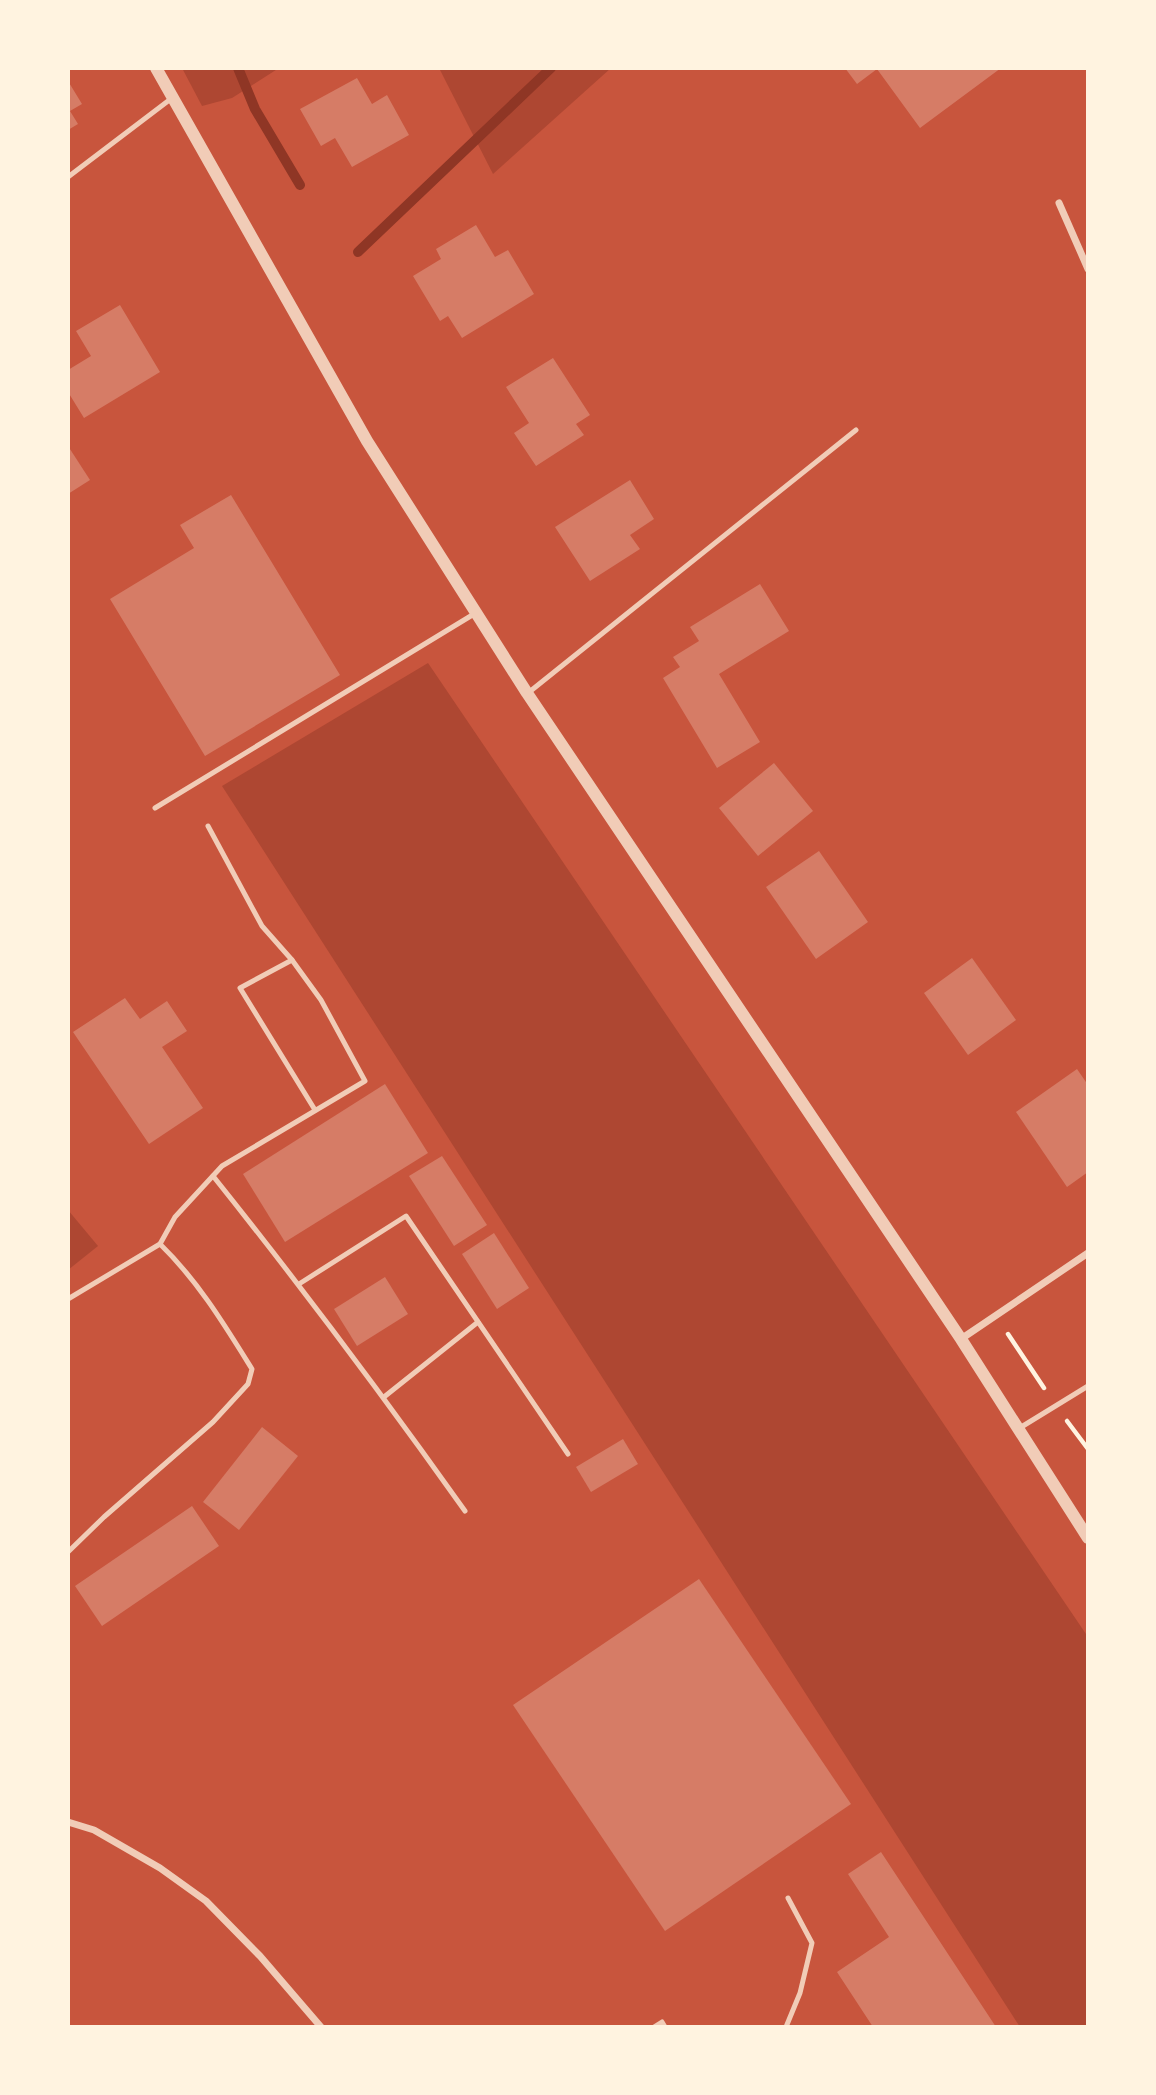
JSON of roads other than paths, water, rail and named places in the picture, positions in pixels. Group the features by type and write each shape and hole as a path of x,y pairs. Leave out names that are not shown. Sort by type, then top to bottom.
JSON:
{"street":[{"path":"156,68 367,441 527,693 961,1339 1088,1538"},
{"path":"1059,203 1088,269"},
{"path":"961,1339 1088,1253"},
{"path":"68,1822 94,1830 160,1868 206,1901 260,1955 321,2027"}],"lane":[{"path":"68,177 172,98"},
{"path":"527,693 856,430"},
{"path":"155,808 477,613"},
{"path":"68,1299 160,1244 174,1217 222,1166 365,1081 320,1000 292,960 262,926 208,826"},
{"path":"292,960 240,988 315,1110"},
{"path":"213,1176 299,1284 465,1511"},
{"path":"299,1284 406,1216 568,1454"},
{"path":"68,1552 212,1422 248,1384 252,1369 217,1311 182,1265 160,1244"},
{"path":"384,1397 478,1322"},
{"path":"1018,1429 1088,1386"},
{"path":"786,2027 800,1993 813,1943 788,1898"},
{"path":"654,2027 662,2022 665,2027"}],"waterway":[{"path":"238,68 255,109 300,185"},
{"path":"358,252 551,68"}]}
